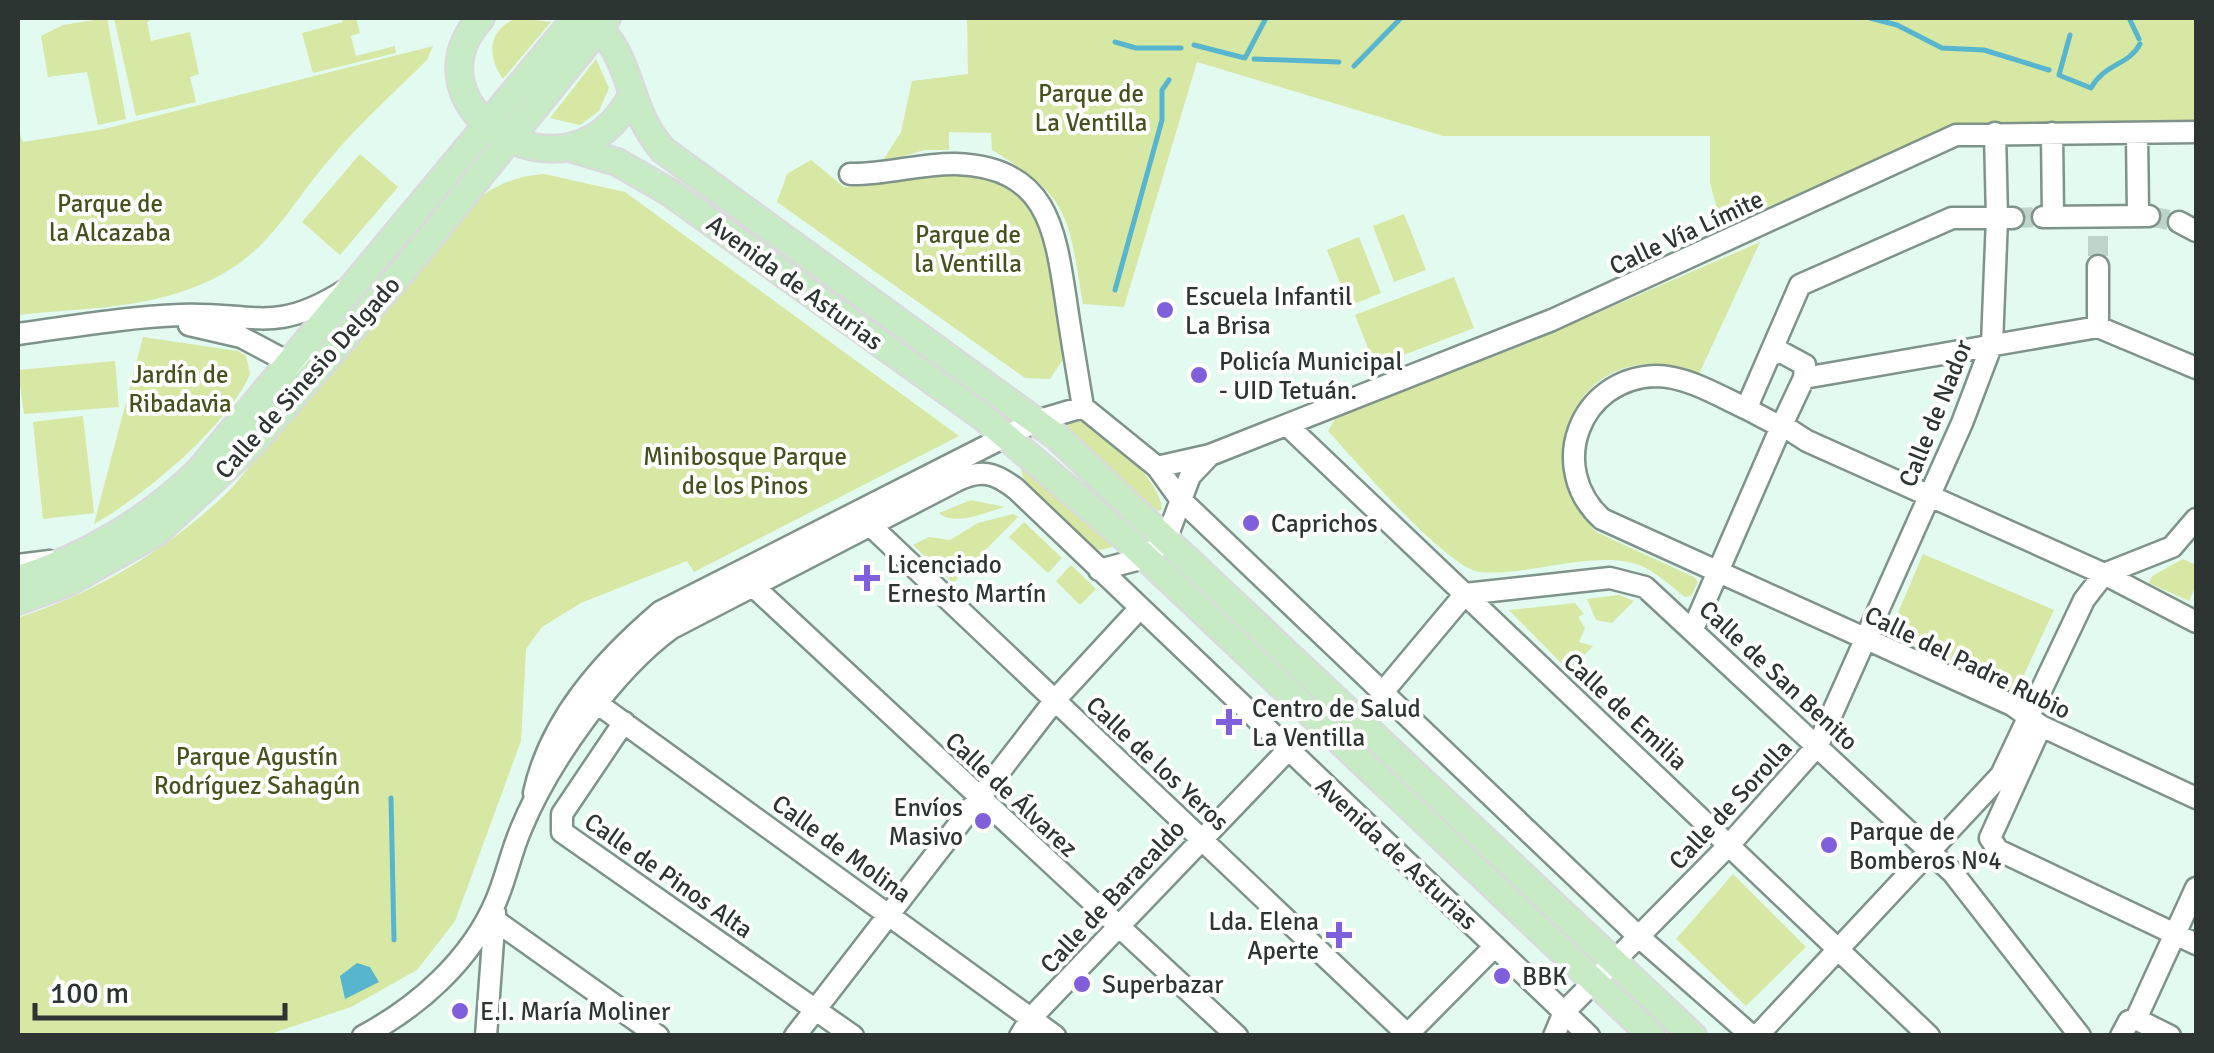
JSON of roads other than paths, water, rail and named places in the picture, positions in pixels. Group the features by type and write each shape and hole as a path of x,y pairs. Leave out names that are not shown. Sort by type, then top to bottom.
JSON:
{"main road":[{"path":"479,18 465,44 461,74 468,103 485,126 530,148 570,148 597,138 619,122 632,96 623,58 593,20"},
{"name":"Calle de Sinesio Delgado","path":"18,601 67,583 156,533 253,443 354,285 485,126 593,20"},
{"name":"Calle de Sinesio Delgado","path":"18,580 72,558 130,524 185,484 303,365 510,140 593,20"},
{"name":"Avenida de Asturias","path":"632,96 641,122 684,167 1036,421 1167,537 1693,1036"},
{"name":"Avenida de Asturias","path":"570,148 617,162 669,192 1008,439 1148,558 1652,1036"}],"street":[{"name":"Calle Vía Límite","path":"1157,467 1210,455 1586,305 1956,135 2196,132"},
{"path":"2052,134 2048,217 2097,226 2143,216 2137,133"},
{"name":"Calle de Nador","path":"1865,639 1992,344 2005,218 1995,134"},
{"path":"850,174 880,175 954,164 978,166 1015,179 1035,196 1056,234 1083,406 1157,467 1180,498 1638,936 1755,1036 1839,952 2001,775 2035,722"},
{"path":"2005,218 1952,218 1800,285 1753,390 1749,410 1928,497 2104,574 2196,622"},
{"path":"2098,266 2098,327"},
{"path":"18,334 182,314 270,322 306,312 354,285"},
{"path":"153,318 241,337 303,365"},
{"path":"1804,378 2098,327 2196,368"},
{"path":"1693,629 1804,378 1805,365 1797,358 1781,352 1771,355"},
{"name":"Calle del Padre Rubio","path":"1749,410 1683,380 1650,376 1608,390 1590,406 1576,435 1574,471 1582,496 1602,520 1865,639 2196,798"},
{"path":"486,1036 495,913 545,752 606,662 660,612 1008,439 1036,421 1083,406"},
{"name":"Calle de Emilia","path":"1287,425 1929,1036"},
{"path":"1008,439 1016,490"},
{"path":"1099,570 1148,558 1167,537 1190,476 1210,455"},
{"path":"530,810 598,704 642,650 672,628 973,474 998,476 1016,490"},
{"name":"Avenida de Asturias","path":"1016,490 1589,1036"},
{"path":"2196,519 2172,547 2104,574 2084,600 1990,838 1998,850 2196,944"},
{"name":"Calle de los Yeros","path":"872,527 1408,1035"},
{"name":"Calle de Sinesio Delgado","path":"18,564 72,558"},
{"name":"Calle de San Benito","path":"1465,594 1622,578 1646,587 1930,851 1984,908 2080,1036"},
{"name":"Calle de Álvarez","path":"754,587 1237,1036"},
{"path":"1383,692 1465,594"},
{"path":"795,1036 1055,700 1139,609"},
{"name":"Calle de Sorolla","path":"1638,936 1730,844 1818,744 1865,639"},
{"name":"Calle de Molina","path":"598,704 892,914 1026,1027 1055,1036"},
{"name":"Calle de Pinos Alta","path":"624,722 562,814 562,832 853,1036"},
{"name":"Calle de Baracaldo","path":"1026,1027 1287,751"},
{"path":"2136,1019 2196,888"},
{"path":"363,1036 424,996 495,913"},
{"path":"495,913 650,1033"},
{"path":"1554,1036 1564,1012 1638,936"},
{"path":"1408,1035 1495,946"},
{"path":"450,970 474,973 491,992"},
{"path":"2122,1036 2129,1021 2136,1019 2170,1036"}],"water":[{"path":"357,963 370,967 379,982 345,999 340,976"}],"waterway":[{"path":"1194,45 1245,58 1266,18"},
{"path":"1354,66 1401,18"},
{"path":"1870,18 1897,25 1942,48 1984,50 2049,70"},
{"path":"2129,18 2139,39"},
{"path":"2059,75 2070,35"},
{"path":"1115,42 1136,48 1181,48"},
{"path":"2061,76 2091,88 2140,44"},
{"path":"1254,59 1339,62"},
{"path":"1115,290 1162,120 1162,90 1169,80"},
{"path":"391,798 394,940"}],"tunnel":[{"path":"2149,216 2179,222"},
{"path":"2013,218 2043,217"},
{"path":"2098,236 2098,266"}],"place":[{"name":"Escuela Infantil La Brisa","path":"1165,310"},
{"name":"Policía Municipal - UID Tetuán.","path":"1199,375"},
{"name":"Caprichos","path":"1251,523"},
{"name":"Licenciado Ernesto Martín","path":"867,578"},
{"name":"Centro de Salud La Ventilla","path":"1229,722"},
{"name":"Envíos Masivo","path":"983,821"},
{"name":"Parque de Bomberos Nº4","path":"1829,845"},
{"name":"Lda. Elena Aperte","path":"1339,935"},
{"name":"BBK","path":"1502,976"},
{"name":"Superbazar","path":"1082,984"},
{"name":"E.I. María Moliner","path":"460,1011"}],"park label":[{"name":"Parque de La Ventilla","path":"1091,108"},
{"name":"Parque de la Alcazaba","path":"110,218"},
{"name":"Parque de la Ventilla","path":"968,248"},
{"name":"Jardín de Ribadavia","path":"180,388"},
{"name":"Minibosque Parque de los Pinos","path":"745,470"},
{"name":"Parque Agustín Rodríguez Sahagún","path":"257,770"}]}
